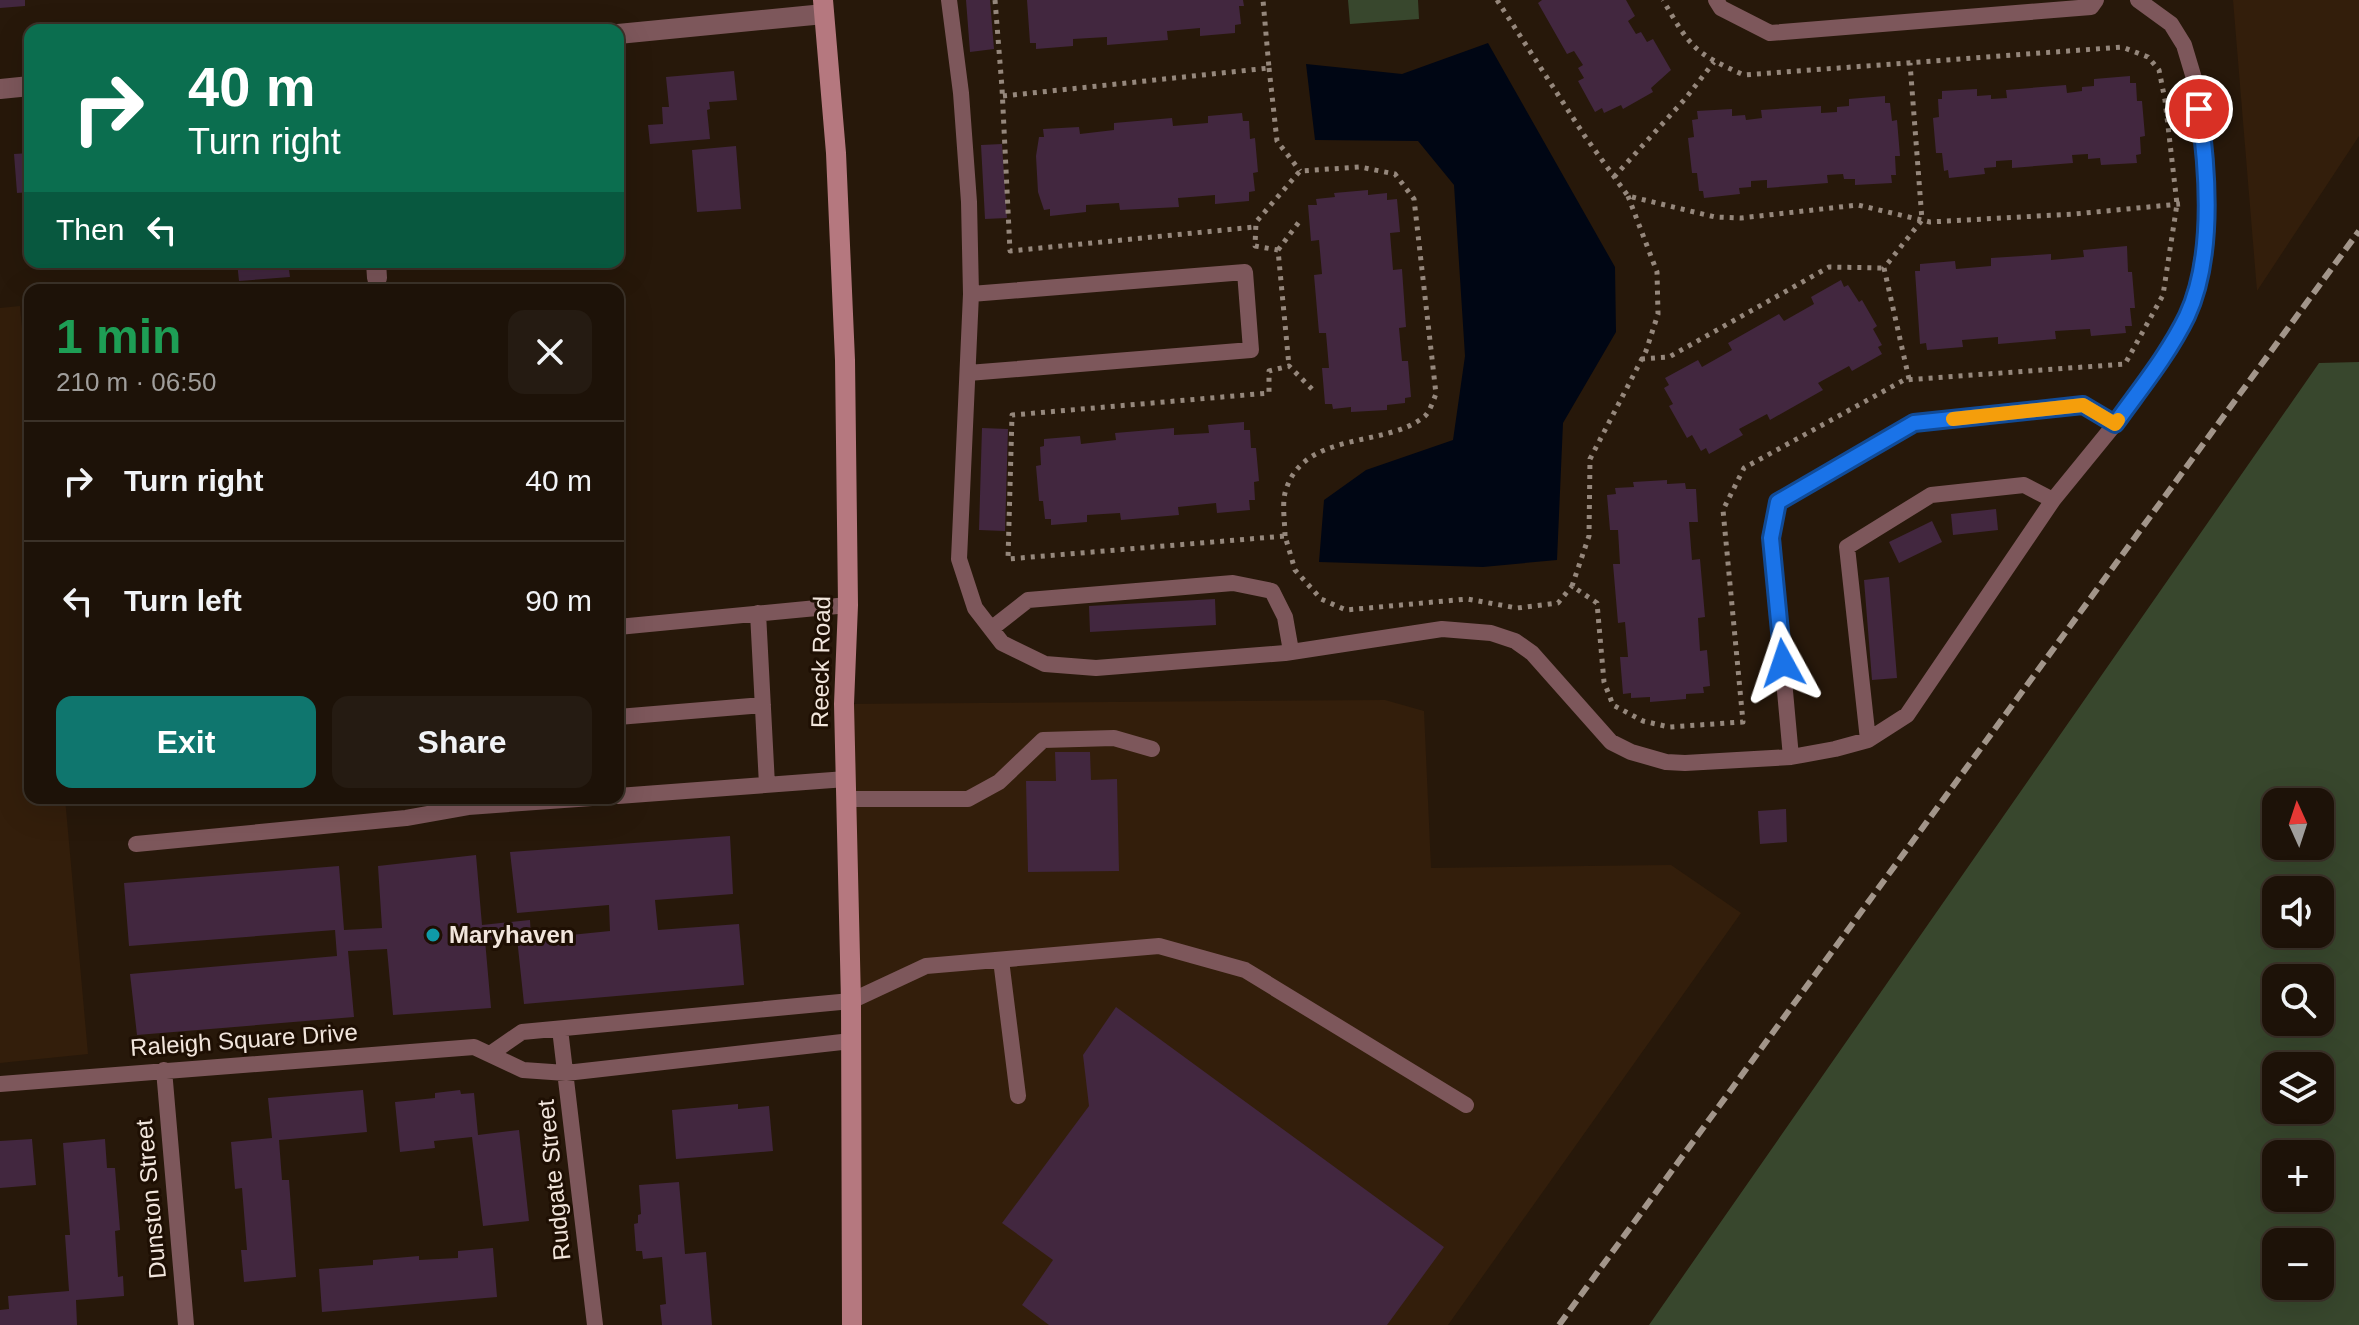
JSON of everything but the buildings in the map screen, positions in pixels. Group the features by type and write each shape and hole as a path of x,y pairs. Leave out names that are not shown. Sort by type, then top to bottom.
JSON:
{"street":[{"path":"624,33 824,7"},
{"name":"Reeck Road","path":"824,7 844,280 848,605 844,704 851,1001 852,1325"},
{"path":"0,89 24,87"}],"lane":[{"path":"949,0 961,93 969,202 971,294 959,559 975,608 1002,643 1045,664 1096,668 1291,651 1442,629 1491,633 1515,641 1532,653 1611,742 1631,752 1666,762 1685,763 1791,757 1868,740 1907,715 2053,500 2161,361 2188,313 2198,280 2204,245 2203,133 2191,62 2184,45 2171,24 2138,0"},
{"path":"1716,0 1721,8 1770,33 2091,7 2096,0"},
{"path":"968,373 1251,350 1245,272 971,294"},
{"path":"1791,757 1771,538 1778,502 1914,423 2083,405 2115,424"},
{"path":"1868,740 1847,547 1931,495 2024,485 2053,500"},
{"path":"991,629 1028,600 1233,583 1272,591 1285,617 1291,651"},
{"path":"624,626 848,605"},
{"path":"758,613 767,785"},
{"path":"624,717 763,705"},
{"path":"624,796 767,785 968,799 999,782 1043,740 1114,738 1152,749"},
{"path":"462,804 468,807"},
{"path":"136,844 406,818 468,807 509,804"},
{"path":"490,1054 522,1032 851,1001 926,966 1159,946 1245,970 1466,1105"},
{"path":"1001,960 1018,1096"},
{"name":"Rudgate Street","path":"560,1029 595,1325"},
{"name":"Raleigh Square Drive","path":"0,1084 474,1047 523,1070 566,1073 851,1041"},
{"name":"Dunston Street","path":"164,1070 186,1325"}],"path":[{"path":"995,0 1010,251 1255,227"},
{"path":"1263,0 1277,141 1300,171"},
{"path":"1278,250 1255,246 1256,222 1300,171 1360,167 1395,174 1414,199 1436,394 1428,414 1406,428 1343,442 1311,458 1291,478 1285,495 1285,536 1295,570 1321,599 1346,610 1467,599 1517,608 1558,603 1572,586 1589,536 1590,459 1641,359 1658,314 1657,272 1628,196 1497,0"},
{"path":"1572,586 1597,603 1604,682 1613,705 1643,721 1669,727 1743,722 1723,510 1744,468 1904,380 2125,364 2163,295 2177,204 2165,100 2159,70 2148,57 2122,47 1744,75 1714,62 1686,40 1663,0"},
{"path":"1614,177 1714,62"},
{"path":"1884,268 1922,220 1910,63"},
{"path":"1003,96 1269,68"},
{"path":"1628,196 1715,217 1768,216 1858,205 1930,222 2074,214 2205,201"},
{"path":"1302,218 1278,250 1289,366 1312,389"},
{"path":"1641,359 1669,357 1829,267 1884,268"},
{"path":"1884,268 1909,379"},
{"path":"1285,536 1008,559 1012,415 1269,393 1269,371 1289,366"}],"shaded area":[{"path":"2233,0 2359,0 2359,136 2257,291"},
{"path":"1488,43 1615,267 1616,332 1563,423 1557,560 1483,567 1319,562 1324,500 1366,470 1453,440 1465,356 1454,185 1418,141 1315,140 1306,64 1402,74"},
{"path":"20,306 24,349 24,804 66,804 88,1054 0,1063 0,308"},
{"path":"1385,700 1424,711 1431,868 1671,865 1741,913 1448,1325 852,1325 844,704"}],"green space":[{"path":"1348,0 1418,0 1419,19 1350,24"},
{"path":"2359,362 2359,1325 1649,1325 2319,363"}],"railway":[{"path":"1559,1325 2359,231"}],"slow traffic":[{"path":"1953,419 2083,405 2115,424 2118,420"}],"place":[{"name":"Maryhaven","path":"433,935"}],"route":[{"path":"1783,663 1771,538 1778,502 1914,423 2083,405 2115,424 2175,338 2188,313 2198,280 2206,210 2199,109"}]}
